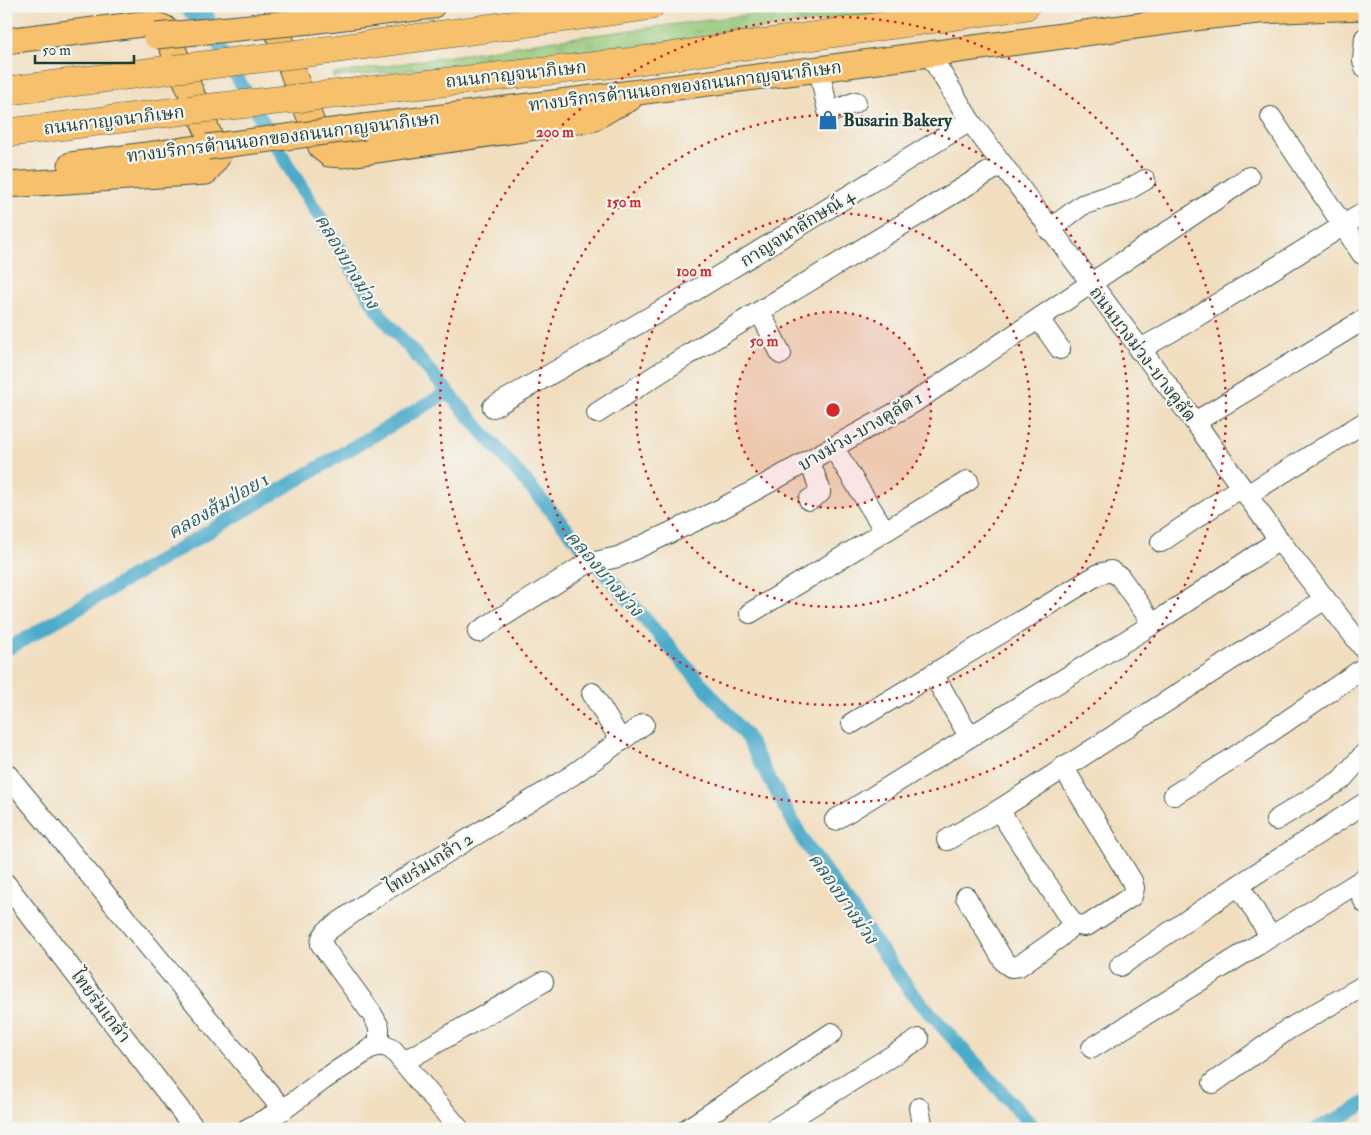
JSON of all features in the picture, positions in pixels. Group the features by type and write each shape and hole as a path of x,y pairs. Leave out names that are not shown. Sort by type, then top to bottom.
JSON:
{"highway":[{"path":"6,92 650,6"},
{"name":"ถนนกาญจนาภิเษก","path":"6,133 189,110 630,62 1025,6"}],"main road":[{"path":"6,56 312,14 432,6"},
{"name":"ทางบริการด้านนอกของถนนกาญจนาภิเษก","path":"6,173 1259,11 1365,7"},
{"path":"312,14 289,10 277,14 275,25 320,148 329,154 344,155 592,119 612,107 648,91"},
{"path":"6,41 142,24 156,24 164,28 218,156 206,172 6,184"}],"street":[{"path":"1365,38 1363,61 1365,67"},
{"name":"ถนนบางม่วง-บางคูลัด","path":"929,53 970,121 1049,230 1195,422 1279,540 1365,650"},
{"path":"819,69 828,111 831,112 856,102"},
{"path":"1271,117 1362,254"},
{"name":"กาญจนาลักษณ์ 4","path":"493,407 678,301 970,121"},
{"path":"597,413 686,356 1002,164"},
{"name":"บางม่วง-บางคูลัด 1","path":"478,632 586,564 618,557 722,509 913,403 1249,177"},
{"path":"1049,230 1082,205 1122,194 1145,180"},
{"path":"1140,350 1365,212"},
{"path":"760,312 781,354"},
{"path":"1039,319 1060,349"},
{"path":"1195,422 1365,319"},
{"path":"1161,542 1244,491 1365,422"},
{"path":"833,447 886,531"},
{"path":"809,460 818,480 820,493 809,500"},
{"path":"750,613 968,482"},
{"path":"835,820 1153,624 1279,540"},
{"path":"852,723 1099,574 1111,570 1120,577 1153,624"},
{"path":"947,840 999,810 1325,598"},
{"path":"1174,795 1233,758 1365,667"},
{"path":"933,674 969,736"},
{"path":"592,693 621,741"},
{"name":"ไทยร่มเกล้า 2","path":"379,1046 379,1027 372,1014 321,944 322,938 327,931 378,895 564,780 644,724"},
{"path":"1276,820 1341,780 1365,753"},
{"path":"966,896 1006,963 1011,967 1019,966 1060,937 1073,924 1088,925 1132,896 1134,888 1132,881 1063,767"},
{"path":"6,773 283,1110"},
{"path":"1120,966 1239,885 1365,803"},
{"path":"999,810 1073,924"},
{"name":"ไทยร่มเกล้า","path":"6,884 13,905 195,1129"},
{"path":"1239,885 1270,936"},
{"path":"1092,1048 1270,936 1363,893"},
{"path":"403,1062 543,982"},
{"path":"1213,1083 1287,1030 1365,985"},
{"path":"687,1129 832,1033"},
{"path":"774,1129 919,1039"},
{"path":"247,1129 283,1110 323,1080 373,1047 383,1045 393,1050 460,1129"},
{"path":"919,1108 923,1129"}],"green space":[{"path":"814,6 937,6 560,55 333,77 333,74 555,40"}],"waterway":[{"name":"คลองบางม่วง","path":"192,6 203,18"},
{"name":"คลองบางม่วง","path":"203,18 290,169 380,314 745,734 803,840 911,992 1035,1129"},
{"name":"คลองส้มป่อย 1","path":"6,650 448,392"},
{"path":"1315,1129 1351,1112 1365,1103"}],"place":[{"name":"Busarin Bakery","path":"828,120"}]}
